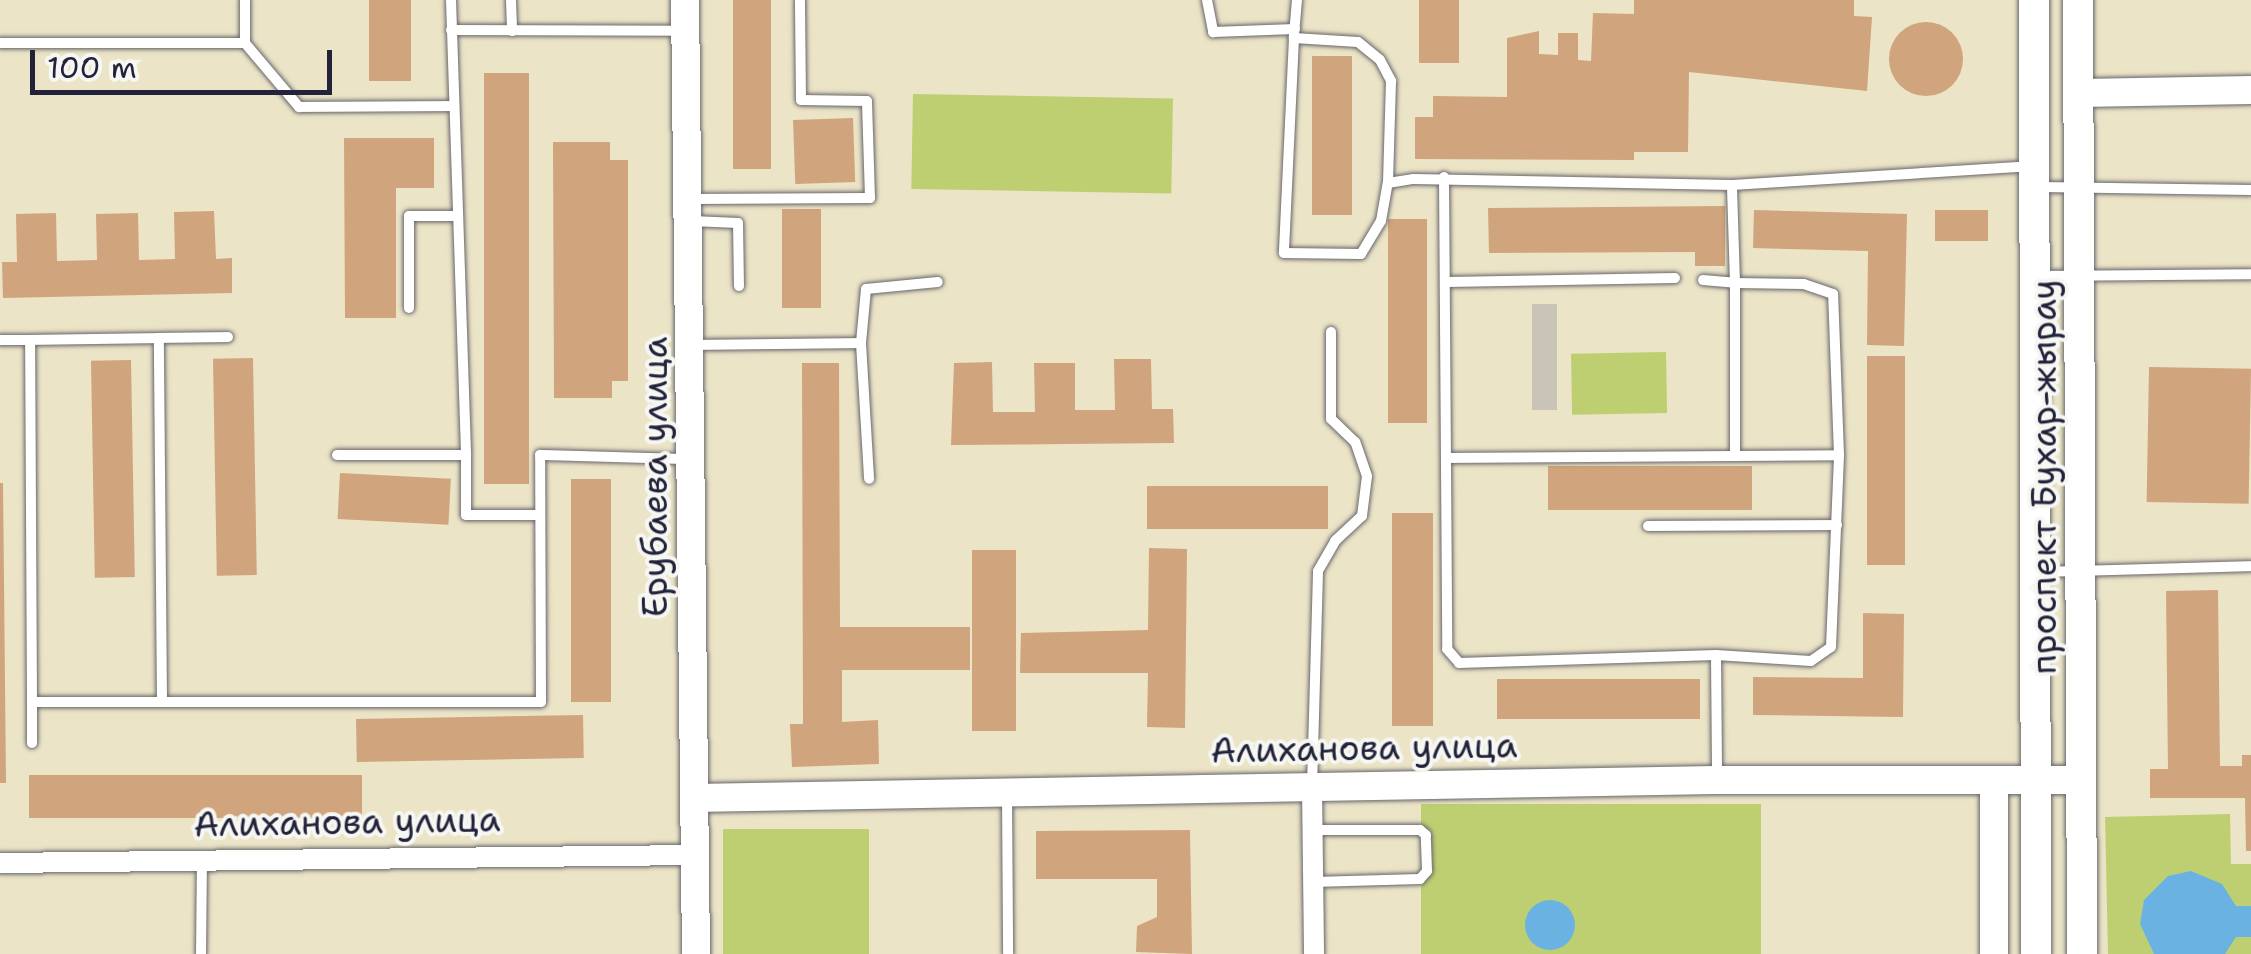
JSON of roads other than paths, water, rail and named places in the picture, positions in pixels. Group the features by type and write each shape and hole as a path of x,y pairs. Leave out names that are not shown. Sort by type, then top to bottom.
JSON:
{"main road":[{"name":"проспект Бухар-жырау","path":"2034,0 2036,954"},
{"name":"проспект Бухар-жырау","path":"2078,0 2083,188 2082,954"}],"street":[{"name":"Ерубаева улица","path":"685,0 691,210 696,954"},
{"path":"2080,93 2251,90"},
{"name":"Алиханова улица","path":"694,798 1717,780 2082,780"},
{"path":"1994,782 1994,954"},
{"path":"1312,786 1314,954"},
{"name":"Алиханова улица","path":"0,863 696,856"}],"lane":[{"path":"245,0 245,43 299,107 454,106"},
{"path":"452,0 466,515 540,515"},
{"path":"511,0 512,31"},
{"path":"691,210 870,198 868,102 801,100 800,0"},
{"path":"1207,0 1213,32 1295,33 1358,42 1380,60 1392,81 1388,183 1376,237 1360,254 1284,253 1295,33 1296,0"},
{"path":"451,30 686,31"},
{"path":"0,43 245,43"},
{"path":"1388,183 1444,176 1732,184 2034,176 2083,188 2251,190"},
{"path":"1444,176 1447,650 1459,663 1716,655 1811,661 1831,648 1839,455 1833,294 1804,284 1704,280"},
{"path":"1732,184 1735,452"},
{"path":"691,210 738,223 739,286"},
{"path":"410,308 409,216 458,216"},
{"path":"2036,276 2251,274"},
{"path":"1447,282 1675,278"},
{"path":"870,479 861,344 866,290 938,282"},
{"path":"1312,786 1318,570 1335,541 1362,516 1367,476 1355,442 1331,419 1331,332"},
{"path":"0,340 228,337"},
{"path":"159,338 162,702"},
{"path":"30,340 32,744"},
{"path":"692,346 861,344"},
{"path":"1447,458 1735,452 1839,455"},
{"path":"337,455 466,455"},
{"path":"32,702 541,702 540,455 693,459"},
{"path":"1648,526 1837,525"},
{"path":"2036,572 2251,566"},
{"path":"1716,655 1717,780"},
{"path":"1007,791 1008,954"},
{"path":"1313,830 1420,830 1426,835 1427,871 1420,879 1313,882"},
{"path":"201,954 202,860"}],"water":[{"path":"2191,871 2222,884 2236,906 2251,906 2251,937 2236,937 2225,954 2154,954 2140,924 2144,900 2168,876"},
{"path":"1550,900 1568,907 1575,925 1568,943 1550,950 1532,943 1525,925 1532,907"}]}
